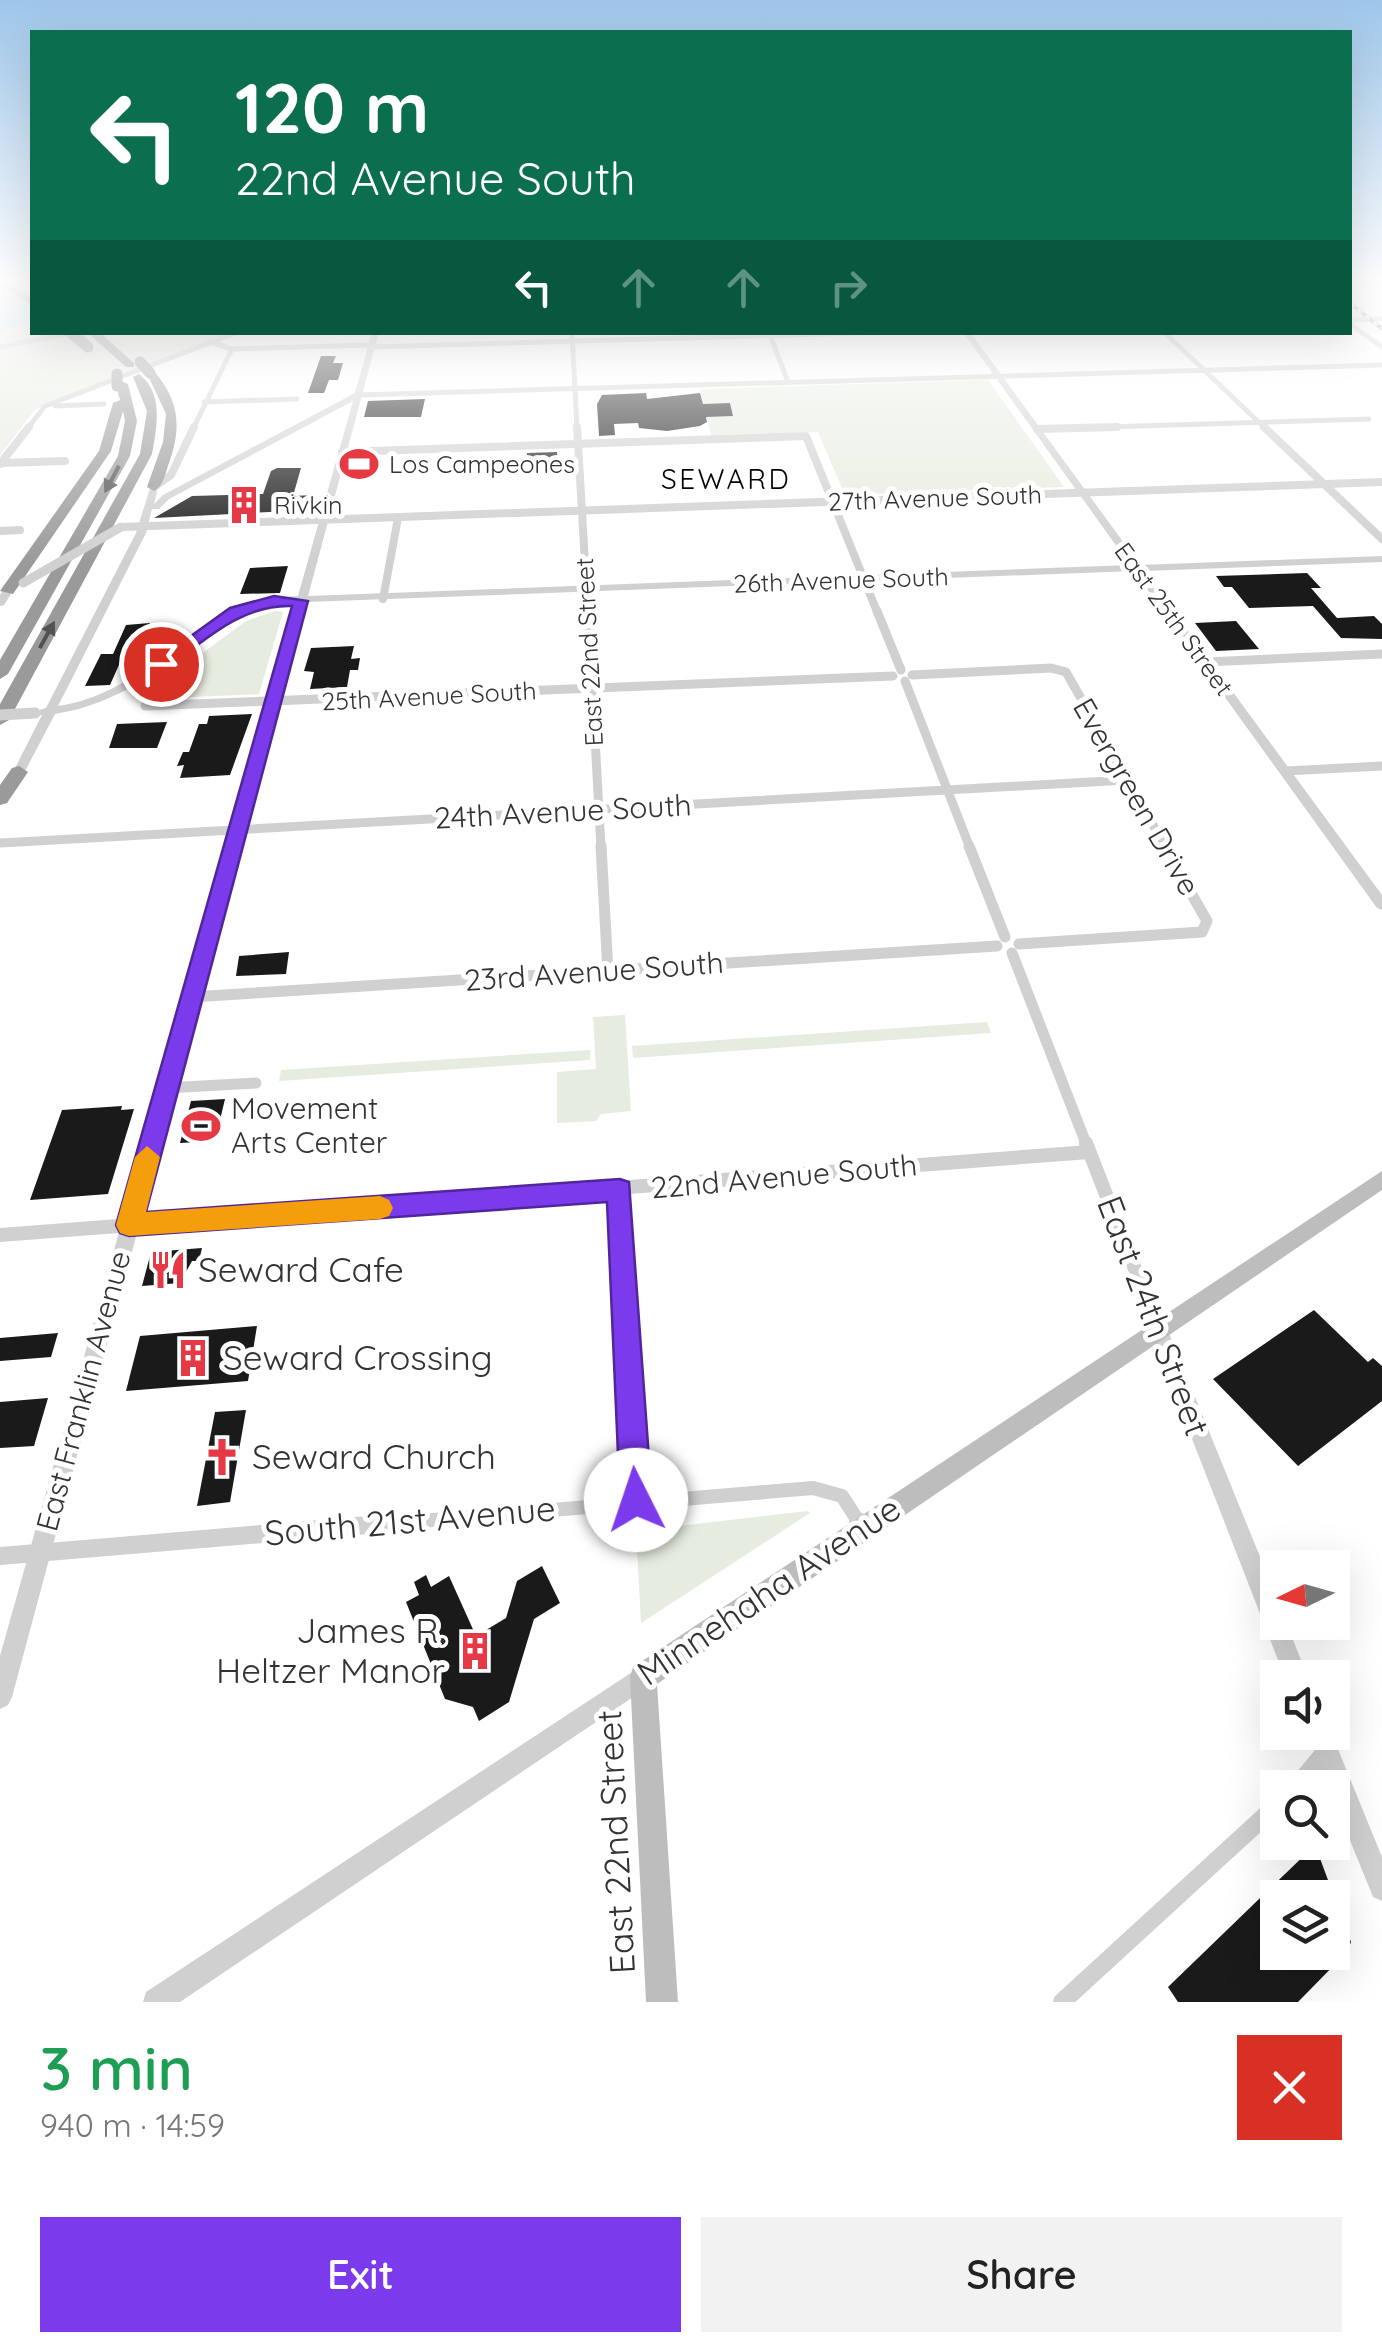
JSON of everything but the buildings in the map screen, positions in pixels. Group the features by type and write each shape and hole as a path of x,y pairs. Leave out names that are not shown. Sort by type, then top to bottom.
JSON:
{"highway":[{"path":"0,674 124,456 131,421 115,375"},
{"path":"0,718 146,454 153,411 145,375"},
{"path":"146,375 167,393 174,419 171,442 154,486"},
{"path":"4,593 105,451 116,425 118,379"},
{"path":"0,798 20,772"}],"main road":[{"name":"Minnehaha Avenue","path":"643,1677 1382,1179"},
{"name":"East 22nd Street","path":"643,1677 662,2002"}],"street":[{"path":"0,464 46,406 124,375"},
{"path":"151,510 154,486 171,476 218,375"},
{"name":"East Franklin Avenue","path":"0,1697 364,375"},
{"name":"East 22nd Street","path":"574,375 608,972"},
{"path":"785,375 788,382"},
{"path":"0,603 4,593 132,525 151,510 358,395 1018,375"},
{"path":"1210,375 1382,539"},
{"name":"East 25th Street","path":"998,376 1382,905"},
{"path":"204,402 298,398"},
{"path":"46,406 104,404"},
{"path":"1037,429 1369,419"},
{"path":"342,452 806,436 948,790 1001,941 1016,949"},
{"path":"0,464 65,462"},
{"name":"27th Avenue South","path":"132,525 1382,482"},
{"path":"383,598 398,518"},
{"path":"0,810 50,713 132,525"},
{"path":"0,532 20,530"},
{"name":"26th Avenue South","path":"50,713 118,693 236,611 274,600 1382,559"},
{"path":"1206,662 1382,654"},
{"name":"25th Avenue South","path":"144,706 1060,668"},
{"name":"Evergreen Drive","path":"1016,949 1207,928 1060,668"},
{"path":"0,718 50,713"},
{"path":"1286,770 1382,766"},
{"name":"24th Avenue South","path":"0,843 1126,780"},
{"name":"23rd Avenue South","path":"191,998 608,972 1001,941"},
{"name":"East 24th Street","path":"1016,949 1089,1152 1290,1660"},
{"path":"166,1088 256,1083"},
{"name":"22nd Avenue South","path":"0,1235 1089,1152"},
{"path":"620,1190 636,1500"},
{"name":"South 21st Avenue","path":"0,1556 813,1488 842,1496 862,1527"},
{"name":"Minnehaha Avenue","path":"156,2002 643,1677"},
{"path":"1326,1750 1382,1888"},
{"path":"1062,2002 1260,1820"}],"shaded area":[{"path":"0,375 120,375 34,411 0,455"},
{"path":"988,380 1064,487 845,495 818,432 711,435 700,389"},
{"path":"283,612 259,694 170,698 150,692 246,621"},
{"path":"625,1015 631,1111 601,1114 596,1121 557,1123 557,1072 596,1069 593,1017"},
{"path":"987,1022 991,1033 633,1058 632,1046"},
{"path":"590,1050 590,1060 279,1081 281,1070"},
{"path":"810,1513 641,1623 636,1531"}],"slow traffic":[{"path":"147,1157 129,1225 380,1208"}],"place":[{"name":"Los Campeones","path":"359,464"},
{"name":"Rivkin","path":"244,505"},
{"name":"Movement Arts Center","path":"201,1126"},
{"name":"Seward Cafe","path":"168,1270"},
{"name":"Seward Crossing","path":"193,1358"},
{"name":"Seward Church","path":"222,1457"},
{"name":"James R. Heltzer Manor","path":"475,1651"}],"district":[{"name":"SEWARD","path":"726,479"}],"route":[{"path":"161,664 236,611 274,600 300,601 129,1225 620,1190 636,1500"}]}
